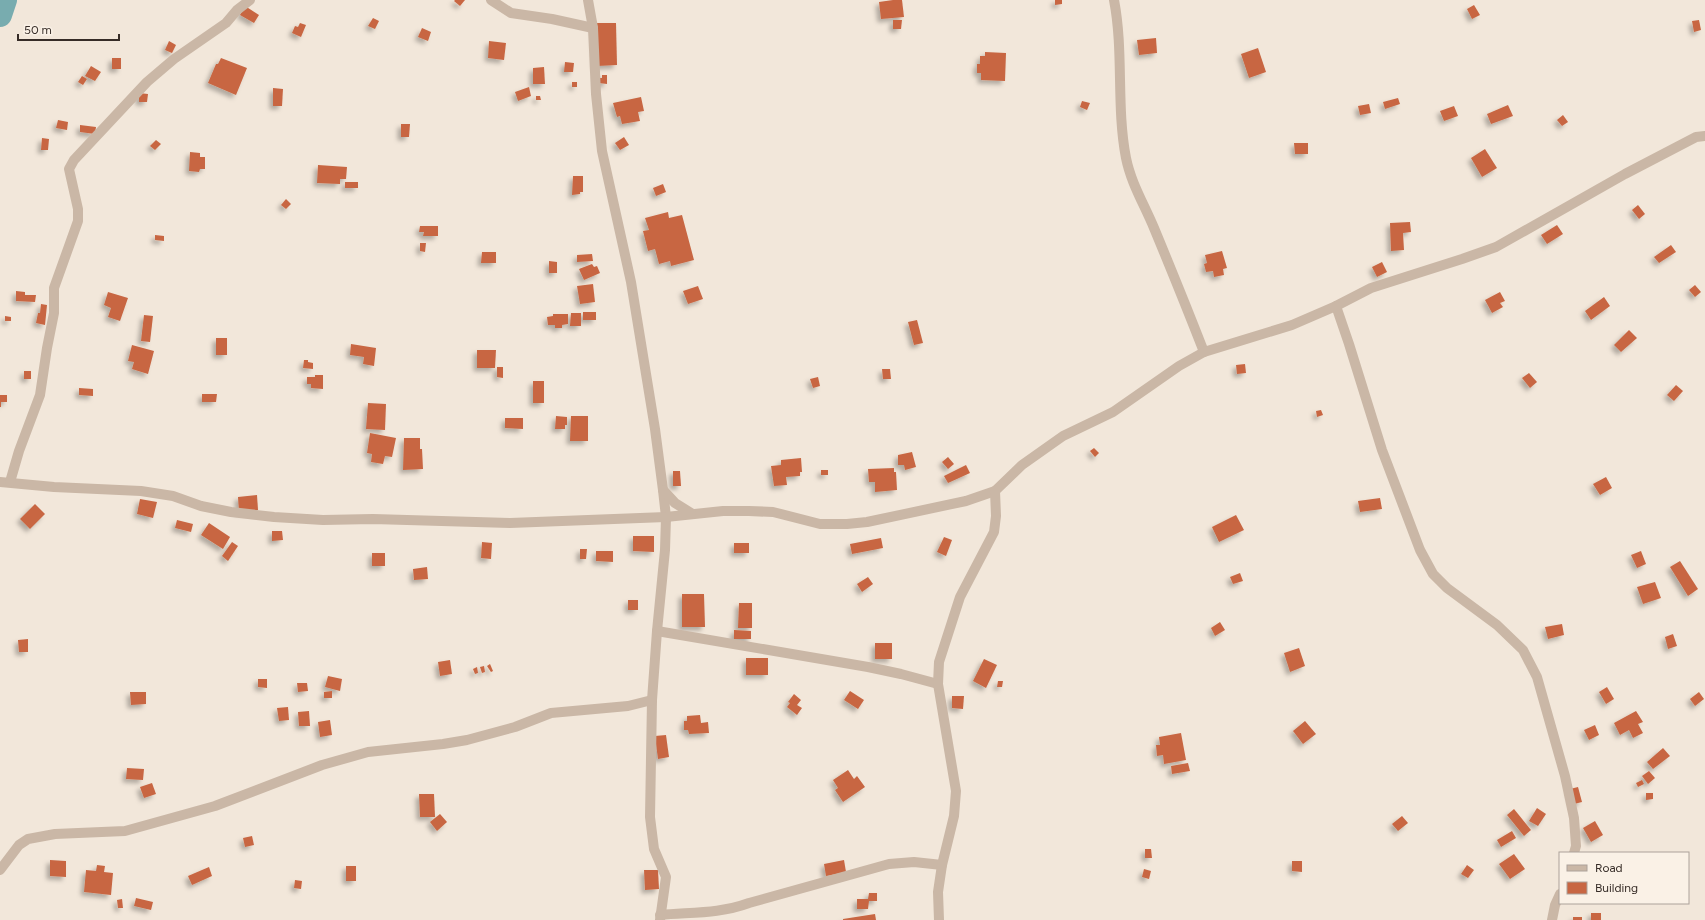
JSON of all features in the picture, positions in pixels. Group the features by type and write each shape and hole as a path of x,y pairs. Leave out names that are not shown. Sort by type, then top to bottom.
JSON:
{"street":[{"path":"250,0 237,10 226,23 174,59 147,82 74,160 69,169 78,208 78,221 54,288 54,313 46,348 40,395 19,450 3,482 54,487 141,491 173,496 201,506 231,512 323,520 373,519 510,523 666,517 691,513 723,511 773,512 820,524 867,522 966,501 995,492 1022,465 1063,436 1113,412 1179,366 1204,352 1292,325 1336,306 1371,288 1496,247 1625,174 1696,137 1705,136"},
{"path":"491,0 512,13 552,19 593,28"},
{"path":"588,0 593,28 596,94 602,151 631,282 666,517 665,550 652,700 650,817 654,849 666,877 660,918 732,909 748,903 889,864 914,862 942,865"},
{"path":"1114,0 1118,18 1121,126 1126,158 1133,184 1146,210 1180,289 1204,352"},
{"path":"1336,306 1382,450 1420,550 1433,574 1447,588 1497,625 1524,650 1537,678 1565,776 1574,818 1576,846 1574,852"},
{"path":"663,490 675,503 691,513"},
{"path":"939,920 938,892 942,865 954,816 956,791 938,684 939,662 960,597 994,532 996,516 995,492"},
{"path":"657,632 868,667 938,684"},
{"path":"0,870 19,845 28,839 55,834 125,830 215,806 322,765 368,752 451,742 515,727 551,713 628,706 652,700"},
{"path":"1552,920 1555,905 1559,896"}],"building":[{"path":"465,0 460,6 454,1"},
{"path":"902,0 904,17 881,19 879,2"},
{"path":"1055,0 1062,0 1062,4 1055,5"},
{"path":"1474,5 1480,15 1472,19 1467,9"},
{"path":"245,6 259,15 254,23 240,15"},
{"path":"373,18 379,21 375,29 368,26"},
{"path":"893,20 902,20 901,29 893,29"},
{"path":"1699,20 1701,30 1694,32 1692,21"},
{"path":"300,23 306,25 301,37 292,33 295,26 298,27"},
{"path":"595,23 616,23 617,65 597,66"},
{"path":"422,28 431,32 428,41 418,37"},
{"path":"1156,38 1157,53 1139,55 1137,40"},
{"path":"169,41 176,45 172,53 165,50"},
{"path":"489,41 506,43 504,60 488,58"},
{"path":"1258,48 1266,72 1249,78 1241,54"},
{"path":"985,52 1006,53 1005,81 981,80 981,73 977,73 977,64 980,64 980,56 985,56"},
{"path":"112,58 121,58 121,69 112,69"},
{"path":"221,58 247,68 236,95 208,83 216,64 218,64"},
{"path":"565,62 574,63 573,72 564,72"},
{"path":"91,66 101,72 95,81 85,76"},
{"path":"544,67 545,84 533,84 533,68"},
{"path":"602,75 607,75 607,84 599,83"},
{"path":"82,76 87,79 83,85 78,82"},
{"path":"572,82 577,82 577,87 572,87"},
{"path":"529,87 531,96 518,101 515,92"},
{"path":"273,88 283,89 282,106 273,106"},
{"path":"139,93 148,94 147,102 139,102"},
{"path":"536,96 540,96 541,100 536,100"},
{"path":"641,97 644,111 638,112 640,121 622,124 620,116 617,117 613,103"},
{"path":"1398,98 1400,104 1385,109 1383,102"},
{"path":"1082,101 1090,103 1087,110 1080,107"},
{"path":"1369,104 1371,113 1360,115 1358,106"},
{"path":"1508,105 1513,116 1491,124 1487,114"},
{"path":"1454,106 1458,116 1444,121 1440,111"},
{"path":"1563,115 1568,122 1562,126 1557,120"},
{"path":"58,120 68,122 67,130 56,128"},
{"path":"401,124 410,124 409,137 401,137"},
{"path":"80,125 96,127 95,134 80,132"},
{"path":"624,137 629,145 620,150 615,143"},
{"path":"42,138 49,139 48,150 41,150"},
{"path":"156,140 161,144 155,150 150,146"},
{"path":"1294,143 1308,143 1308,154 1295,154"},
{"path":"1485,149 1497,168 1482,177 1471,158"},
{"path":"190,152 200,153 200,157 205,157 205,169 200,169 199,172 189,171"},
{"path":"318,165 347,167 346,179 340,179 340,184 317,183"},
{"path":"573,176 583,176 583,192 580,192 580,194 572,195"},
{"path":"345,182 358,182 358,188 345,188"},
{"path":"663,184 666,192 656,196 653,188"},
{"path":"286,199 291,204 286,209 281,205"},
{"path":"1638,205 1645,214 1639,219 1632,210"},
{"path":"668,212 669,218 682,215 694,260 671,266 670,261 659,264 655,249 648,251 643,231 649,230 645,218"},
{"path":"1410,222 1411,232 1403,233 1404,250 1391,251 1390,223"},
{"path":"1557,225 1563,234 1547,244 1541,235"},
{"path":"420,226 438,226 438,236 423,236 424,232 419,232"},
{"path":"155,235 164,236 164,241 155,240"},
{"path":"420,243 426,243 425,252 420,251"},
{"path":"1671,245 1676,252 1659,263 1654,257"},
{"path":"1222,251 1227,268 1223,269 1224,275 1214,277 1213,271 1206,272 1204,264 1207,263 1205,255"},
{"path":"482,252 496,252 496,263 481,263"},
{"path":"592,254 593,261 577,262 577,255"},
{"path":"549,261 557,262 557,273 549,273"},
{"path":"1382,262 1387,272 1377,277 1372,267"},
{"path":"592,264 594,267 597,266 600,273 584,280 579,269"},
{"path":"593,284 595,302 580,304 577,286"},
{"path":"1695,285 1701,292 1695,297 1689,290"},
{"path":"698,286 703,299 688,304 683,291"},
{"path":"16,291 25,292 25,295 36,295 35,302 16,301"},
{"path":"108,292 128,298 120,321 108,317 111,308 104,305"},
{"path":"1500,292 1505,301 1500,303 1503,307 1492,313 1485,300"},
{"path":"1604,297 1610,306 1591,320 1585,311"},
{"path":"41,304 47,305 45,325 36,323 38,313 40,313"},
{"path":"583,312 596,312 596,320 583,320"},
{"path":"571,313 581,313 581,326 570,326"},
{"path":"553,314 568,314 568,324 562,325 562,328 555,328 555,325 548,325 547,317 553,316"},
{"path":"144,315 153,316 150,342 141,341"},
{"path":"5,316 11,317 11,321 5,321"},
{"path":"917,320 923,343 914,345 908,322"},
{"path":"1629,330 1637,338 1621,352 1614,345"},
{"path":"216,338 227,338 227,355 216,355"},
{"path":"351,344 376,348 374,366 363,364 364,357 350,355"},
{"path":"132,345 154,351 148,374 132,369 134,362 128,361"},
{"path":"477,350 496,350 495,368 477,368"},
{"path":"304,360 308,360 308,362 313,363 313,369 303,368"},
{"path":"1245,364 1246,373 1237,374 1236,365"},
{"path":"497,367 503,367 503,378 497,377"},
{"path":"882,369 890,369 891,379 883,379"},
{"path":"24,371 31,371 31,379 24,379"},
{"path":"1529,373 1537,382 1530,388 1522,378"},
{"path":"315,375 323,375 323,389 311,388 311,384 307,384 307,377 315,377"},
{"path":"818,377 820,386 813,388 810,379"},
{"path":"533,381 544,381 544,403 533,403"},
{"path":"1676,385 1683,391 1674,401 1667,395"},
{"path":"79,388 93,389 93,396 79,395"},
{"path":"202,394 217,394 216,402 202,402"},
{"path":"0,395 7,395 7,402 1,402 1,407 0,407"},
{"path":"368,403 386,404 385,430 366,429"},
{"path":"1321,410 1323,415 1317,417 1316,411"},
{"path":"556,416 567,417 567,425 565,425 565,429 555,429"},
{"path":"571,416 588,416 588,441 570,441"},
{"path":"505,418 523,418 523,429 505,428"},
{"path":"370,433 396,438 392,457 385,456 383,464 371,462 372,454 367,453"},
{"path":"404,438 420,438 423,469 403,470"},
{"path":"1094,448 1099,453 1095,457 1090,451"},
{"path":"912,452 916,467 905,470 904,465 898,465 898,455"},
{"path":"948,457 954,464 948,469 942,462"},
{"path":"801,458 802,472 800,472 800,476 786,477 787,485 774,486 771,466 781,465 781,460"},
{"path":"966,465 970,473 948,483 944,476"},
{"path":"894,468 894,472 896,472 897,490 875,492 875,482 869,482 868,469"},
{"path":"821,470 828,470 828,475 821,475"},
{"path":"673,471 680,471 681,486 673,486"},
{"path":"1606,477 1612,488 1600,495 1593,484"},
{"path":"257,495 258,510 239,512 238,497"},
{"path":"1380,498 1382,509 1360,512 1358,501"},
{"path":"140,499 157,502 153,518 137,514"},
{"path":"35,504 45,514 30,529 20,519"},
{"path":"1236,515 1244,530 1219,542 1212,527"},
{"path":"177,520 193,524 191,532 175,528"},
{"path":"209,523 230,537 223,549 201,535"},
{"path":"272,531 282,531 283,540 272,541"},
{"path":"633,536 654,536 654,552 633,551"},
{"path":"944,537 952,540 946,556 937,552"},
{"path":"881,538 883,548 852,554 850,544"},
{"path":"232,542 238,546 228,561 222,556"},
{"path":"482,542 492,543 491,559 481,558"},
{"path":"734,543 749,543 749,553 734,553"},
{"path":"580,549 587,549 586,559 580,559"},
{"path":"596,551 613,551 613,562 596,561"},
{"path":"1641,551 1646,564 1637,568 1631,555"},
{"path":"372,553 385,553 385,566 372,566"},
{"path":"1680,561 1698,589 1688,596 1670,567"},
{"path":"427,567 428,579 414,580 413,569"},
{"path":"1240,573 1243,581 1233,584 1230,577"},
{"path":"868,577 873,584 862,592 857,584"},
{"path":"1655,582 1661,598 1643,604 1637,587"},
{"path":"682,594 704,594 705,627 682,627"},
{"path":"628,600 638,600 638,610 628,610"},
{"path":"739,603 752,603 752,628 738,628"},
{"path":"1220,622 1225,630 1215,636 1211,628"},
{"path":"1562,624 1564,635 1548,639 1545,627"},
{"path":"734,630 751,631 751,639 734,639"},
{"path":"1673,634 1677,646 1668,649 1665,637"},
{"path":"28,639 28,652 19,652 18,640"},
{"path":"875,643 892,643 892,659 875,659"},
{"path":"1299,648 1305,666 1290,672 1284,653"},
{"path":"746,658 768,658 768,675 746,675"},
{"path":"984,659 997,665 986,688 973,681"},
{"path":"450,660 452,674 440,676 438,662"},
{"path":"490,664 493,671 491,672 487,666"},
{"path":"484,666 485,672 482,673 480,667"},
{"path":"477,667 478,673 475,674 473,669"},
{"path":"328,676 342,679 340,691 325,687"},
{"path":"258,679 267,679 267,688 258,687"},
{"path":"998,681 1003,681 1002,687 997,687"},
{"path":"297,683 307,683 308,691 298,692"},
{"path":"1607,687 1614,699 1606,704 1599,692"},
{"path":"332,691 332,698 324,698 324,692"},
{"path":"850,691 864,700 858,709 844,700"},
{"path":"130,692 146,692 146,704 131,705"},
{"path":"1699,692 1704,699 1695,706 1690,699"},
{"path":"794,694 801,700 797,705 802,708 797,715 787,707 790,703 788,702"},
{"path":"952,696 964,696 963,709 952,708"},
{"path":"288,707 289,720 279,721 277,708"},
{"path":"309,711 310,726 299,726 298,712"},
{"path":"1636,711 1643,722 1638,724 1643,733 1633,738 1629,730 1620,735 1614,723"},
{"path":"700,715 701,723 708,722 709,733 689,734 688,730 684,730 684,721 687,721 687,716"},
{"path":"330,720 332,735 320,737 318,722"},
{"path":"1305,721 1316,734 1303,744 1293,731"},
{"path":"1595,725 1599,735 1589,740 1584,730"},
{"path":"1181,733 1186,760 1164,764 1163,755 1157,756 1156,745 1160,745 1159,737"},
{"path":"666,735 669,757 658,759 655,736"},
{"path":"1663,748 1670,756 1653,769 1647,762"},
{"path":"1188,763 1190,771 1172,774 1171,766"},
{"path":"127,768 144,769 143,780 126,779"},
{"path":"848,770 854,779 857,776 865,787 843,802 835,790 838,788 833,780"},
{"path":"1649,771 1655,778 1648,784 1642,776"},
{"path":"1642,780 1644,784 1638,787 1636,783"},
{"path":"152,783 156,794 144,798 140,787"},
{"path":"1578,787 1582,802 1574,804 1570,789"},
{"path":"1646,793 1653,793 1653,799 1646,800"},
{"path":"419,794 434,794 435,817 420,817"},
{"path":"1537,808 1546,814 1538,826 1529,821"},
{"path":"1514,809 1531,830 1524,836 1507,815"},
{"path":"440,814 447,822 437,831 430,822"},
{"path":"1402,816 1408,823 1398,831 1392,824"},
{"path":"1595,821 1603,835 1591,842 1583,828"},
{"path":"1512,831 1516,838 1501,847 1497,840"},
{"path":"252,836 254,845 245,847 243,838"},
{"path":"1145,849 1151,849 1152,858 1145,858"},
{"path":"1514,854 1525,869 1510,879 1499,864"},
{"path":"50,860 66,861 66,877 50,876"},
{"path":"844,860 846,872 826,876 824,864"},
{"path":"1292,861 1302,861 1302,872 1292,871"},
{"path":"97,865 105,866 104,872 113,873 111,895 84,892 86,870 96,871"},
{"path":"1467,865 1474,870 1468,878 1461,874"},
{"path":"346,866 356,866 356,881 346,881"},
{"path":"209,867 212,876 192,885 188,876"},
{"path":"1144,869 1151,871 1149,879 1142,877"},
{"path":"644,870 658,870 659,889 645,890"},
{"path":"295,880 302,881 301,889 294,888"},
{"path":"869,893 877,893 877,901 869,901 868,909 857,909 857,899 868,899"},
{"path":"136,898 153,902 151,910 134,906"},
{"path":"122,899 123,908 118,908 117,900"},
{"path":"1591,913 1601,913 1601,920 1591,920"},
{"path":"875,914 876,920 843,920 843,919"},
{"path":"1573,917 1582,917 1582,920 1573,920"}],"waterway":[{"path":"0,15 5,0"}]}
